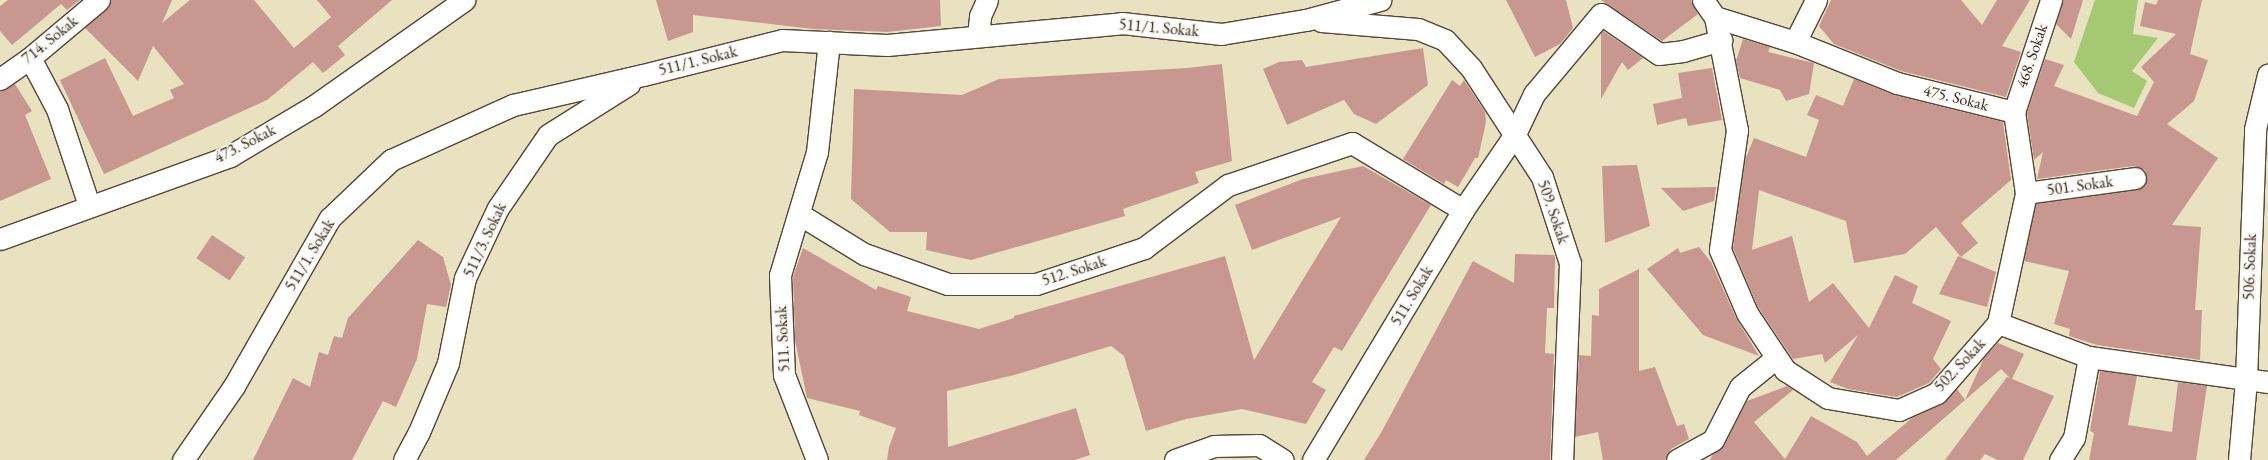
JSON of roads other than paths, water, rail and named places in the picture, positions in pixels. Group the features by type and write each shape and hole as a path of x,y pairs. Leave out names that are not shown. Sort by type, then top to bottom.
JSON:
{"street":[{"name":"714. Sokak","path":"0,78 30,58 99,0"},
{"name":"473. Sokak","path":"0,239 89,205 230,156 314,106 464,0"},
{"path":"978,36 980,16 986,0"},
{"name":"511/1. Sokak","path":"183,460 234,386 330,218 391,160 513,105 782,40 887,45 1122,23 1221,34 1306,20 1380,0"},
{"path":"1795,42 1816,0"},
{"name":"468. Sokak","path":"2014,112 2051,0"},
{"name":"475. Sokak","path":"1709,8 1897,83 2014,112"},
{"name":"502. Sokak","path":"1709,8 1721,40 1737,130 1720,250 1747,313 1784,370 1828,398 1899,410 1937,392 1998,323 2090,357 2255,381"},
{"path":"1514,134 1534,94 1601,14 1659,54 1683,51 1721,40"},
{"name":"509. Sokak","path":"1306,20 1418,29 1445,40 1471,68 1542,177 1570,262 1562,460"},
{"path":"798,214 817,152 830,42"},
{"path":"30,58 57,109 89,205"},
{"name":"511/3. Sokak","path":"404,460 419,432 448,363 465,278 498,208 548,135 643,75"},
{"name":"506. Sokak","path":"2239,460 2255,381 2255,129 2268,75"},
{"path":"1998,323 2026,194 2014,112"},
{"name":"511. Sokak","path":"1313,460 1463,210 1514,134"},
{"name":"512. Sokak","path":"798,214 864,254 948,284 1036,284 1144,248 1228,185 1352,143 1463,210"},
{"name":"501. Sokak","path":"2026,194 2135,178"},
{"name":"511. Sokak","path":"798,214 780,275 784,375 817,460"},
{"path":"2060,460 2074,438 2090,357"},
{"path":"1677,460 1713,440 1740,386 1776,358"},
{"path":"1175,460 1214,446 1259,445 1283,460"}]}
